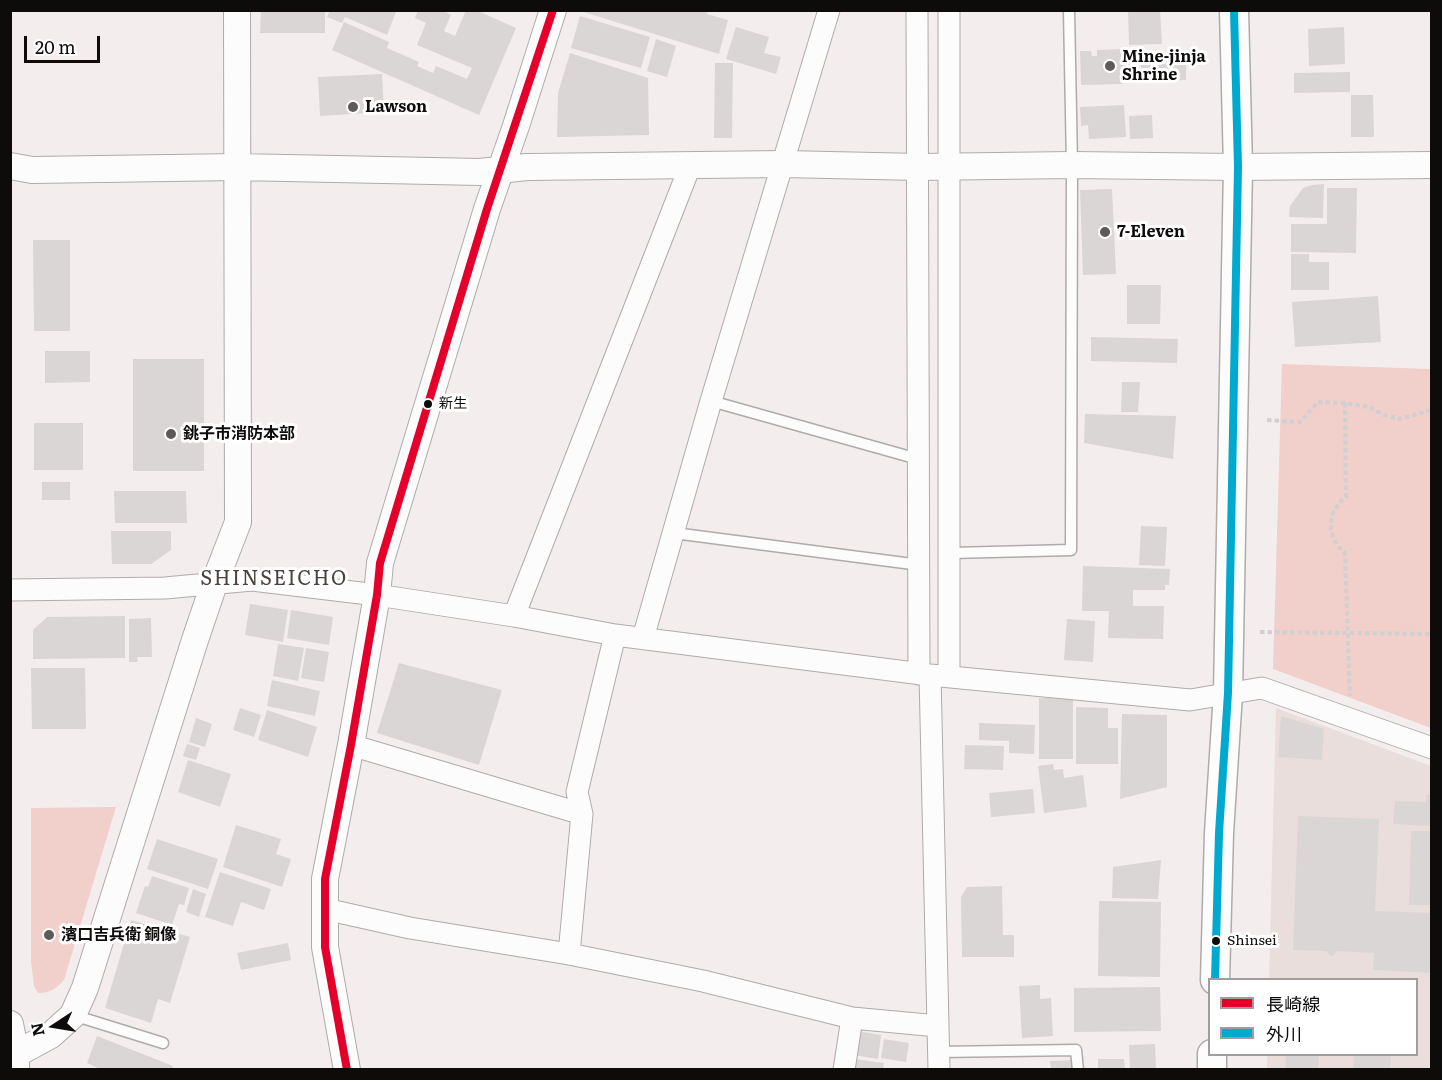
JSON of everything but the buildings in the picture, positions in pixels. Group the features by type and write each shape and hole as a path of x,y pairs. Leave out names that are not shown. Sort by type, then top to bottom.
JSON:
{"main road":[{"path":"1215,978 1219,833 1228,693 1238,167 1234,10"}],"street":[{"path":"10,1024 16,1062 73,1015 85,988 214,584 238,522 237,10"},
{"path":"346,1070 325,947 325,879 377,596 380,563 487,209 553,10"},
{"path":"643,638 711,401 829,10"},
{"path":"917,10 920,565 933,675 939,1061"},
{"path":"933,675 951,553 949,10"},
{"path":"10,166 32,170 238,167 480,172 526,167 784,164 919,167 1431,165"},
{"path":"514,616 690,166"},
{"path":"10,590 165,588 252,580 514,616 643,638 933,675 1190,700 1262,688 1431,748"},
{"path":"569,954 582,814 577,792 615,634"},
{"path":"351,744 582,814"},
{"path":"325,909 410,928 569,954 703,981 852,1018 938,1026"},
{"path":"844,1070 852,1018"}],"lane":[{"path":"951,553 1071,550 1072,165 1069,10"},
{"path":"711,401 918,459"},
{"path":"674,533 920,565"},
{"path":"73,1015 163,1043"},
{"path":"939,1061 1076,1050 1078,1070"}],"path":[{"path":"1143,60 1201,58"},
{"path":"1267,420 1300,423 1318,402 1369,407 1384,415 1400,419 1431,410"},
{"path":"1344,403 1346,497 1336,506 1330,523 1332,535 1337,545 1345,553 1351,702"},
{"path":"1260,632 1431,634"}],"shaded area":[{"path":"1282,364 1431,369 1431,728 1273,669"},
{"path":"1276,708 1431,766 1432,1069 1267,1069 1267,1056 1418,1056 1418,978 1269,978"},
{"path":"116,807 64,980 52,990 38,993 34,986 31,961 31,808"}],"transit line":[{"name":"長崎線","path":"347,1070 325,947 325,879 351,745 377,595 380,563 487,209 553,10"},
{"name":"外川","path":"1215,978 1219,833 1228,693 1238,167 1234,10"}],"place":[{"name":"Mine-jinja Shrine","path":"1110,66"},
{"name":"Lawson","path":"353,107"},
{"name":"7-Eleven","path":"1105,232"},
{"name":"新生","path":"428,404"},
{"name":"銚子市消防本部","path":"171,434"},
{"name":"濱口吉兵衛 銅像","path":"49,935"},
{"name":"Shinsei","path":"1216,941"}],"district":[{"name":"SHINSEICHO","path":"274,579"}]}
